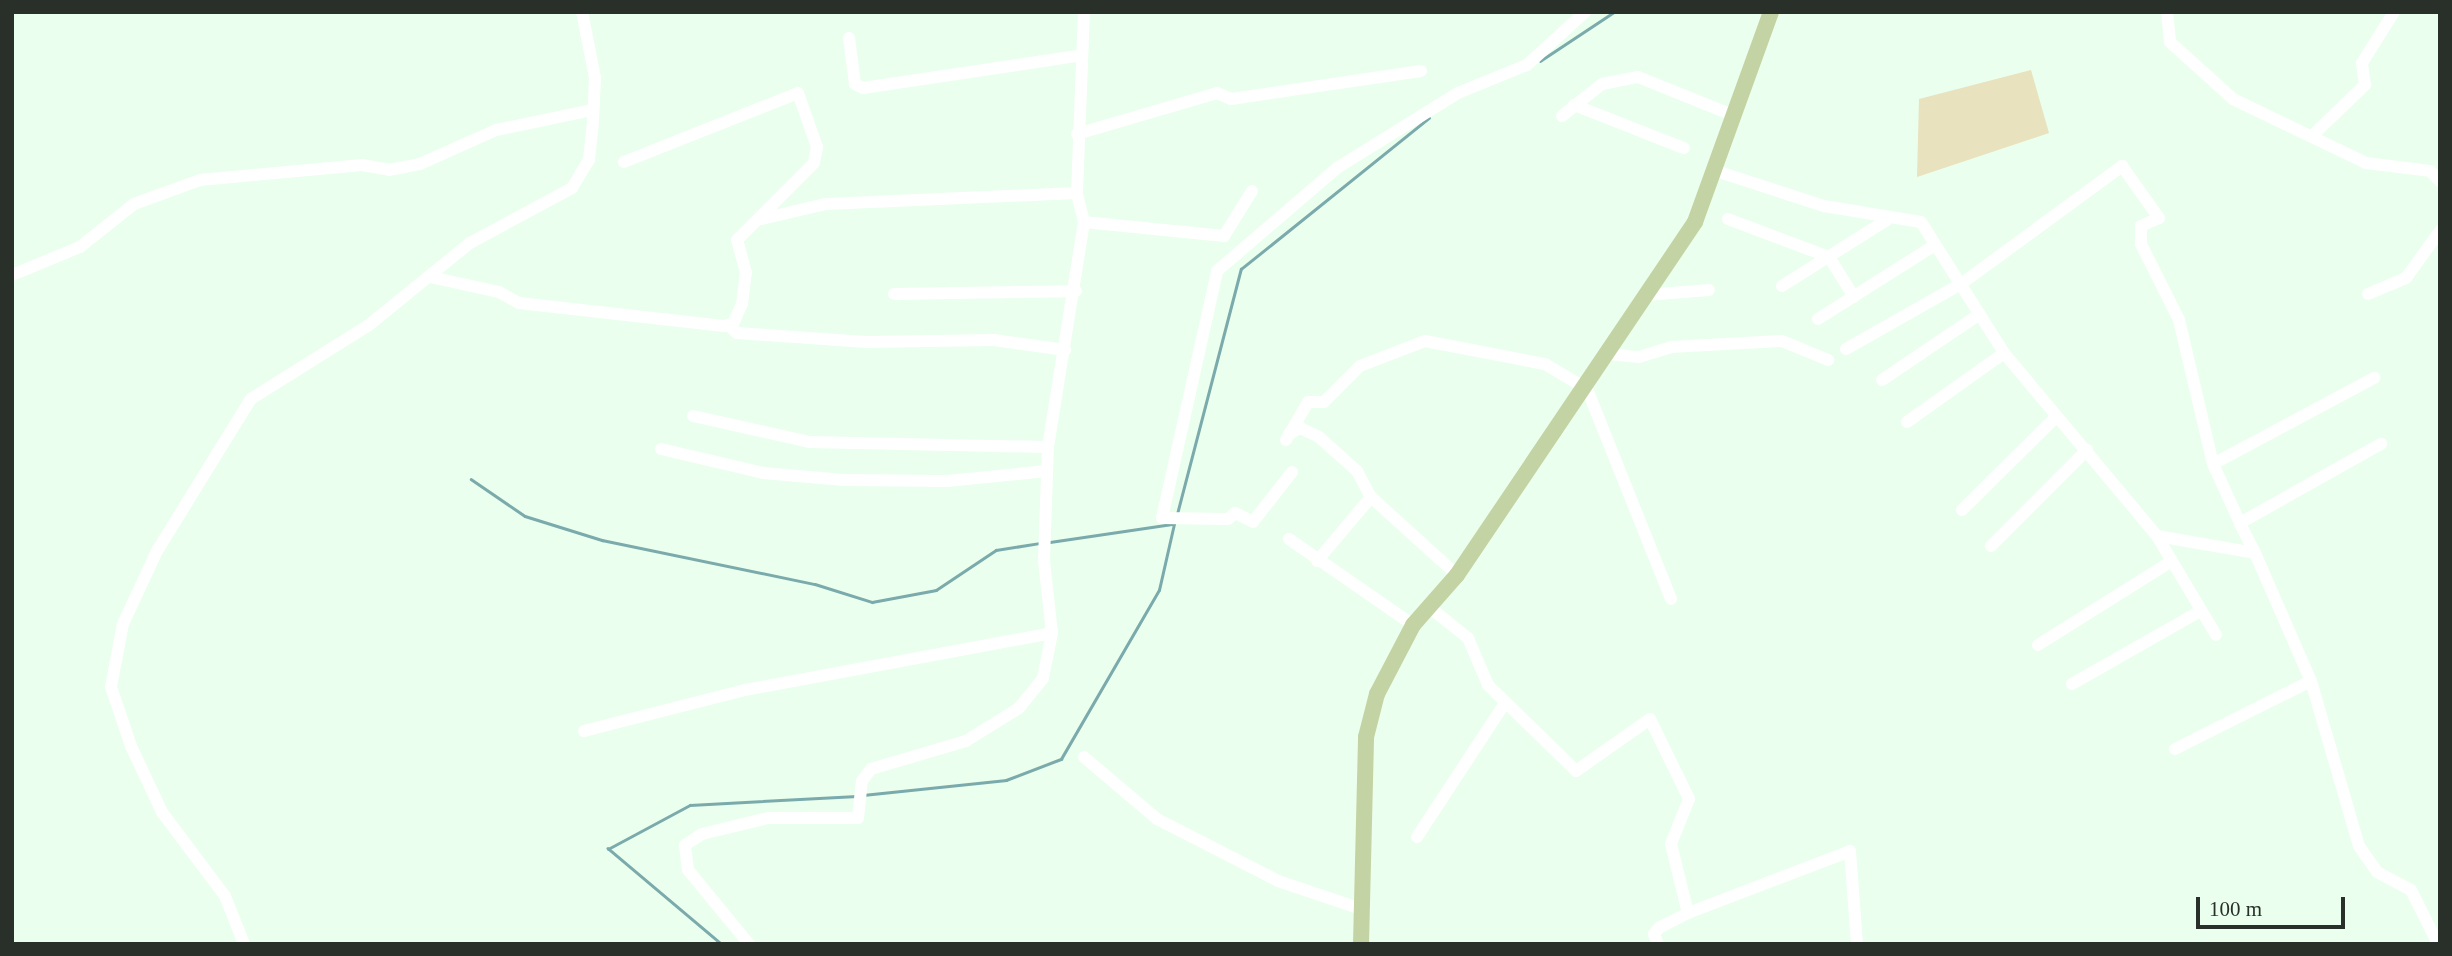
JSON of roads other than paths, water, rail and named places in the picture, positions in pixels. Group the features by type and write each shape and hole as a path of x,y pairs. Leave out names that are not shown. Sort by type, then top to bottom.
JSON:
{"main road":[{"path":"1362,944 1366,737 1377,694 1413,625 1457,575 1587,389 1695,222 1717,171 1770,12"}],"street":[{"path":"244,944 225,896 162,812 131,746 111,687 115,648 157,551 251,399 430,277 470,243 572,188 589,160 593,110 591,47 582,12"},
{"path":"748,944 688,870 685,845 702,834 768,818 858,818 862,781 871,769 965,741 1019,708 1044,678 1052,633 1045,543 1048,447 1076,291 1084,222 1077,193 1077,134 1078,56 1084,12"},
{"path":"1292,472 1252,522 1235,513 1228,519 1162,518 1217,271 1337,168 1458,93 1527,65 1585,12"},
{"path":"2166,12 2170,43 2194,70 2233,99 2366,163 2430,171 2440,181"},
{"path":"2312,136 2365,85 2362,63 2394,12"},
{"path":"849,38 855,84 863,88 1078,56"},
{"path":"1077,134 1217,93 1231,99 1421,71"},
{"path":"1562,116 1602,84 1637,77 1735,116"},
{"path":"624,162 798,93 817,147 814,163 737,240 746,273 742,304 728,325"},
{"path":"1574,105 1684,148"},
{"path":"12,275 80,247 140,200 200,180 362,165 389,170 420,164 496,130 593,110"},
{"path":"1846,349 1961,284 2122,166 2159,218 2141,226 2141,244 2179,320 2213,464 2311,681 2359,846 2377,872 2411,890 2438,944"},
{"path":"1717,171 1887,220 1921,222 2004,353 2157,536 2199,612 2216,635"},
{"path":"1084,222 1224,236 1252,191"},
{"path":"757,220 826,204 1077,193"},
{"path":"1728,219 1829,257 1854,297"},
{"path":"1782,286 1887,220"},
{"path":"2368,294 2406,278 2440,231"},
{"path":"1818,319 1935,246"},
{"path":"430,277 499,292 519,303 728,325 750,334 867,342 994,340 1065,350"},
{"path":"1646,295 1709,290"},
{"path":"894,293 1076,291"},
{"path":"1882,380 1980,314"},
{"path":"1457,575 1371,497 1357,471 1319,437 1300,428 1288,437 1308,402 1324,402 1360,366 1425,341 1545,364 1587,389 1671,599"},
{"path":"1609,354 1639,357 1671,347 1782,341 1828,359"},
{"path":"1907,422 2004,353"},
{"path":"2213,464 2374,378"},
{"path":"693,416 810,442 1048,447"},
{"path":"1962,510 2056,417"},
{"path":"2240,523 2381,444"},
{"path":"661,449 763,473 844,480 947,481 1046,471"},
{"path":"1991,546 2087,450"},
{"path":"1317,561 1371,497"},
{"path":"2157,536 2255,553"},
{"path":"1289,539 1317,561 1413,625"},
{"path":"2038,645 2172,561"},
{"path":"1429,607 1468,638 1488,685 1576,771 1650,719 1689,799 1671,845 1688,913"},
{"path":"2072,684 2199,612"},
{"path":"584,731 745,690 1052,633"},
{"path":"2175,749 2311,681"},
{"path":"1417,837 1506,703"},
{"path":"1084,757 1157,819 1278,881 1364,910"},
{"path":"1658,944 1654,934 1660,927 1688,913 1850,850 1857,944"}],"waterway":[{"path":"1540,61 1614,12"},
{"path":"1177,514 1241,269 1429,118"},
{"path":"471,479 525,516 602,540 815,584 872,602 936,590 996,550 1040,543"},
{"path":"1050,542 1172,524"},
{"path":"863,795 1006,780 1061,759 1159,590 1174,524"},
{"path":"721,944 608,849 690,805 857,796"}]}
